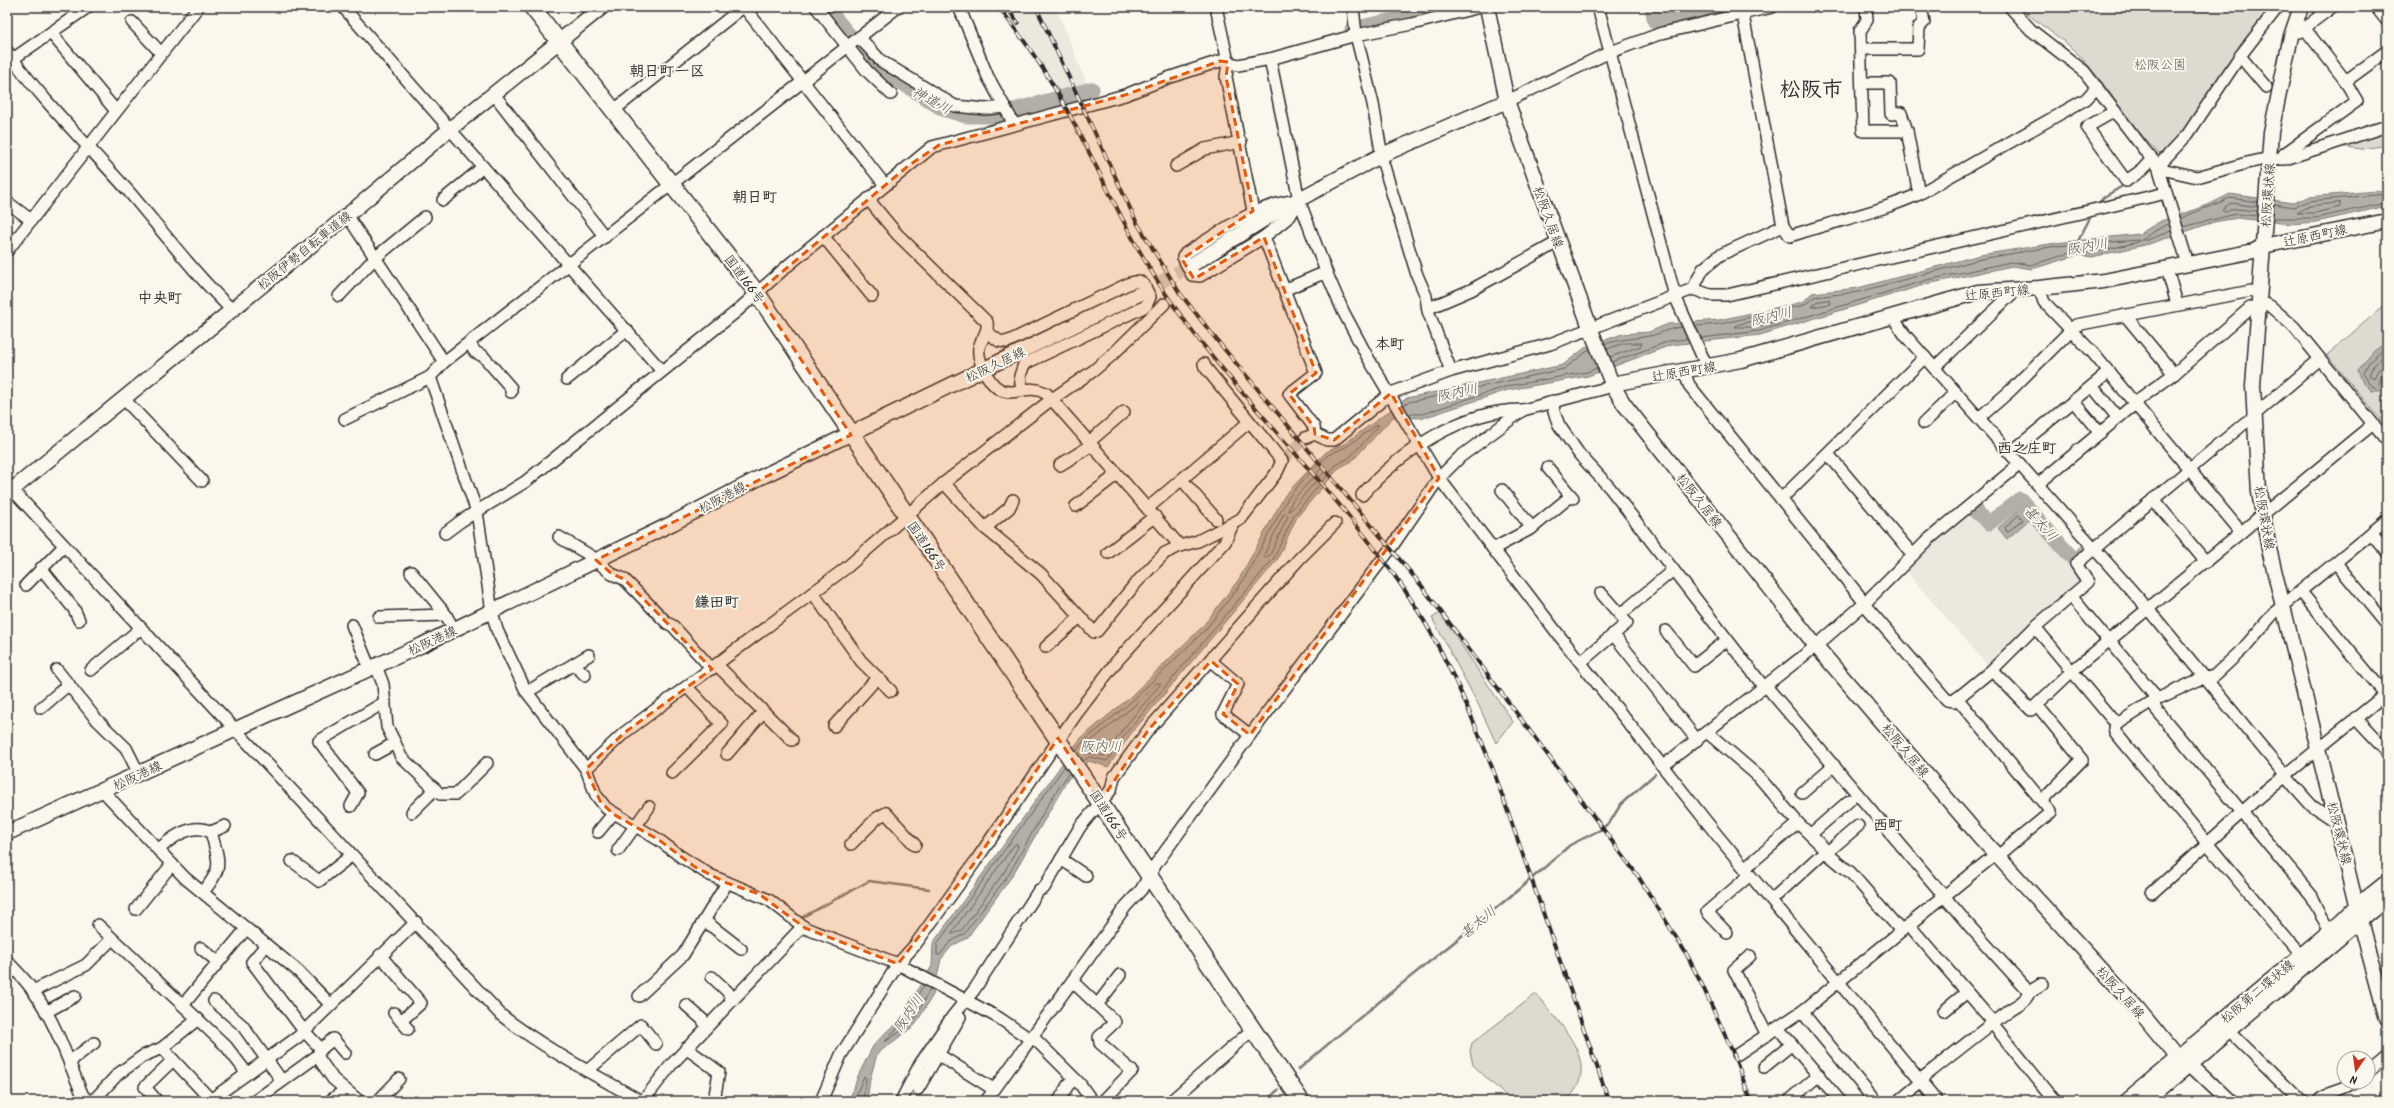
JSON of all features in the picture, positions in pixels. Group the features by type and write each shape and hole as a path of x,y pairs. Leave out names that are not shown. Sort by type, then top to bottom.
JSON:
{"highway":[{"name":"国道166号","path":"532,7 757,293 851,435 1061,742 1252,1030 1301,1101"}],"main road":[{"name":"松阪伊勢自転車道線","path":"9,489 232,310 558,40 602,7"},
{"name":"松阪久居線","path":"1487,7 1507,101 1558,242 1611,381 1624,404 1816,646 1997,855 2183,1060 2229,1101"},
{"name":"松阪環状線","path":"2301,7 2291,36 2271,132 2273,162 2263,243 2253,300 2253,386 2250,418 2263,516 2283,607 2360,921 2387,1019"},
{"path":"1194,264 1279,210 1382,155 1507,101"},
{"name":"辻原西町線","path":"1611,381 1684,371 1786,348 1978,292 2039,288 2104,281 2167,268 2187,261 2254,251 2263,243 2387,221"},
{"name":"松阪久居線","path":"851,435 1139,294"},
{"name":"松阪港線","path":"7,833 103,791 454,630 673,523 759,478 851,435"},
{"name":"松阪第二環状線","path":"2154,1099 2183,1060 2300,955 2331,931 2357,906 2387,882"},
{"name":"松阪第二環状線","path":"2126,1101 2183,1060 2229,1031 2387,898"}],"street":[{"path":"88,7 51,33 9,58 87,148 129,193 200,278 232,310"},
{"path":"7,251 198,7"},
{"path":"343,7 661,370"},
{"path":"613,111 743,7 804,80 885,185"},
{"path":"816,7 853,42 881,61 955,106 985,109 1005,107"},
{"path":"345,419 430,377 444,362 470,344 898,7"},
{"path":"959,7 988,77 1014,124"},
{"path":"1216,7 1228,62 1226,77 1253,211"},
{"path":"1352,7 1373,104 1382,155 1429,308 1428,311 1451,371"},
{"path":"445,533 525,482 757,293 823,236 932,147 1125,95 1168,78 1220,61 1238,65 1270,59 1356,30 1412,24 1480,7"},
{"path":"1598,7 1608,53 1652,205 1677,300 1706,365"},
{"path":"1507,101 1608,53 1662,33 1738,10 1772,7"},
{"path":"1866,7 1867,20 1860,30 1863,132 1907,131"},
{"path":"1861,48 1918,49 1919,27 1924,22 1921,7"},
{"path":"2010,7 2031,30 2063,53 2097,87 2155,162 2166,170 2197,177 2273,162 2387,126"},
{"path":"2115,111 2087,127 2126,181 2155,162 2188,134 2240,56 2278,7"},
{"path":"2291,36 2305,29 2332,7"},
{"path":"2376,7 2387,21"},
{"path":"1738,10 1783,226 1790,236 1830,222 1843,222 1919,194 2086,99 2097,87"},
{"path":"132,22 161,53"},
{"path":"2273,162 2357,101 2344,79 2305,29"},
{"path":"51,33 116,111"},
{"path":"853,42 867,71 891,94"},
{"path":"2344,79 2350,78 2387,51"},
{"path":"2240,56 2266,87"},
{"path":"1270,59 1299,200 1327,274 1350,324 1439,478 1663,766 1750,870 1937,1101"},
{"path":"1862,83 1890,83 1891,114 1901,113 1907,131 1919,194"},
{"path":"493,93 605,237"},
{"path":"1176,166 1205,149 1240,142"},
{"path":"2155,162 2167,193 2187,261"},
{"path":"443,200 482,167"},
{"path":"1693,289 1717,297 1727,295 2167,193"},
{"path":"868,199 897,234 987,322 987,332 979,349 984,369 991,381 1000,389 1011,392 1029,388 1039,390 1052,399 1180,546"},
{"path":"1299,200 1290,216 1264,237 1200,276 1192,276 1184,262 1183,257 1186,253 1253,211 1281,202 1299,200"},
{"path":"7,202 32,220"},
{"path":"347,215 444,362"},
{"path":"339,296 375,258 425,217"},
{"path":"1264,237 1316,373 1289,394 1314,427 1316,434 1327,440 1334,440 1392,395 1451,371 1593,334 1677,300 1693,289 1703,269 1720,255 1783,226"},
{"path":"823,236 872,296"},
{"path":"1429,308 1471,290 1558,242"},
{"path":"2167,268 2177,304"},
{"path":"1284,290 1319,275 1327,274"},
{"path":"987,332 999,341 1008,342 1130,283 1139,281 1144,284 1149,295 1149,301 1146,306 1024,364 1020,376 1022,390"},
{"path":"2039,288 2044,302 2136,403 2241,532"},
{"path":"1934,368 2017,289"},
{"path":"2038,484 2136,403 2174,374 2253,300"},
{"path":"1979,418 2010,391 2076,325 2177,304 2253,300 2270,306 2294,327 2387,440"},
{"path":"586,769 624,733 813,593 871,548 944,483 1052,399 1112,355 1164,304"},
{"path":"1131,313 1140,326"},
{"path":"2125,315 2174,374"},
{"path":"1892,316 1934,368 2148,609 2312,806 2337,823"},
{"path":"567,379 627,330"},
{"path":"470,344 475,352 483,356 511,388 511,392"},
{"path":"1781,499 1925,357"},
{"path":"1684,371 1689,385 1864,603 1948,700 1954,701 1992,670 2035,627 2088,582 2076,564 2320,359"},
{"path":"944,483 985,528 1041,574 1094,632 1165,553 1180,546 1198,541 1232,526 1241,519 1256,500 1282,461 1249,422 1204,364"},
{"path":"2010,453 2109,372"},
{"path":"430,377 477,512 492,612 526,691 543,717 586,769 596,795 613,814 659,840 695,867 727,884 759,894 798,922 900,965 968,1001 1031,1038 1075,1079 1089,1094 1092,1101"},
{"path":"1362,495 1377,478 1402,457 1439,432 1464,422 1510,410 1523,410 1606,388 1611,381"},
{"path":"2092,386 2118,418"},
{"path":"1924,423 1956,392"},
{"path":"123,398 202,481"},
{"path":"1553,401 1554,412 1564,434 1579,454 1610,488 1727,640 2029,992"},
{"path":"2073,401 2100,433"},
{"path":"986,1101 1126,906 1150,877 1156,864 1250,735 1391,548 1439,478 1460,457 1523,410"},
{"path":"1060,465 1091,443 1124,412"},
{"path":"1108,553 1182,480 1249,422"},
{"path":"1992,670 2030,710 2072,671 2241,532 2263,516 2373,424"},
{"path":"1305,438 1316,434"},
{"path":"1828,454 1913,555"},
{"path":"1663,766 1708,733 1816,646 1864,603 1930,539 2020,464"},
{"path":"1493,549 1532,528 1572,497 1548,468"},
{"path":"1076,506 1111,479 1115,472"},
{"path":"1182,480 1216,519"},
{"path":"9,489 416,922 501,1015 528,1036 587,1071 642,1101 657,1081 798,922"},
{"path":"1502,490 1532,528"},
{"path":"2153,499 2206,562"},
{"path":"985,528 1009,508 1013,500"},
{"path":"2300,955 2115,732 2114,726 2117,722 2155,700 2214,676 2242,649 2274,613 2387,520"},
{"path":"901,1101 920,1064 968,1001 1061,860 1080,827 1100,801 1111,790 1114,777 1149,729 1299,559 1336,523"},
{"path":"821,1101 841,1055 900,965 976,862 1117,661 1225,542 1230,534 1232,526"},
{"path":"2371,533 2387,552"},
{"path":"559,537 596,560 612,574 624,579 667,623 673,626 714,667 792,740"},
{"path":"26,585 64,546"},
{"path":"2336,563 2387,625"},
{"path":"41,568 74,608 79,620"},
{"path":"1620,615 1673,570"},
{"path":"411,572 446,615 454,630"},
{"path":"2152,893 2207,842 2318,747 2386,694 2301,592"},
{"path":"813,593 861,661 891,691"},
{"path":"1581,662 1627,623 1601,593"},
{"path":"2072,596 2153,693 2156,708 2312,896 2322,917 2331,931"},
{"path":"379,617 446,615"},
{"path":"1046,647 1080,617"},
{"path":"352,625 383,684 387,727 401,757 440,794 456,794 487,764"},
{"path":"2035,627 2111,718 2117,722"},
{"path":"92,670 140,628"},
{"path":"1666,631 1694,666 1727,640"},
{"path":"1613,634 1697,740"},
{"path":"526,691 532,689 589,655"},
{"path":"1211,660 1238,684 1223,714 1250,735"},
{"path":"574,664 585,675"},
{"path":"56,670 96,719 126,748 139,774"},
{"path":"834,726 878,678"},
{"path":"41,708 68,684"},
{"path":"672,773 722,724 687,687"},
{"path":"1738,1054 1804,1010 2051,812 2043,800 1957,698"},
{"path":"351,806 358,793 319,741 385,702"},
{"path":"2037,705 2082,760 2043,800"},
{"path":"727,754 763,712"},
{"path":"2355,718 2387,752"},
{"path":"1708,733 1758,776 1798,823 1851,873 1967,992 2055,1101"},
{"path":"375,754 395,743"},
{"path":"1802,793 1834,765"},
{"path":"412,812 435,789"},
{"path":"103,791 185,878 298,971 330,1005"},
{"path":"1811,834 1850,800"},
{"path":"618,850 650,807"},
{"path":"851,844 877,818 886,813 915,845"},
{"path":"598,832 613,814"},
{"path":"1727,933 1707,912 1798,823"},
{"path":"158,850 174,835 199,829 211,832 225,826"},
{"path":"1777,895 1825,850 1831,849 1858,826"},
{"path":"203,892 216,877 219,866 211,832"},
{"path":"292,861 319,881 352,855"},
{"path":"1061,860 1086,876"},
{"path":"136,909 172,864"},
{"path":"639,996 683,955 727,884"},
{"path":"705,921 741,949"},
{"path":"162,1048 211,1101 304,1031 380,955 416,922"},
{"path":"98,924 231,1052 245,1075"},
{"path":"183,1005 246,929"},
{"path":"33,991 86,965 110,941"},
{"path":"266,945 252,962 319,1052 333,1079 359,1101"},
{"path":"201,948 218,962"},
{"path":"380,955 421,1003 401,1021"},
{"path":"1750,956 1734,970 1767,1035"},
{"path":"7,961 33,991 46,1012 83,1096 92,1101 118,1074 143,1056 162,1048 198,1019"},
{"path":"1097,1005 1120,974"},
{"path":"712,978 728,992 731,999"},
{"path":"1072,981 1115,1022 1099,1037 1100,1043 1132,1071 1103,1101"},
{"path":"1899,1101 1992,1023 2028,996 2029,992 2042,984"},
{"path":"1944,1011 1967,992"},
{"path":"46,1012 75,996"},
{"path":"214,1001 242,1025 282,1081"},
{"path":"918,1089 968,1001"},
{"path":"686,1005 703,1020 706,1027"},
{"path":"1804,1010 1807,1018 1874,1101"},
{"path":"587,1071 641,1025 656,1044"},
{"path":"1778,1028 1840,1101"},
{"path":"1171,1101 1252,1030"},
{"path":"2229,1031 2300,1101"},
{"path":"254,1101 319,1052 333,1039 345,1053"},
{"path":"70,1065 73,1059 94,1043"},
{"path":"1764,1067 1792,1044"},
{"path":"686,1048 719,1072 714,1101"},
{"path":"938,1055 990,1087 996,1088"},
{"path":"2376,1065 2387,1056"},
{"path":"157,1101 145,1087 173,1060"},
{"path":"1788,1101 1819,1075"},
{"path":"378,1101 400,1079"},
{"path":"1060,1101 1068,1085 1075,1079"},
{"path":"330,1101 345,1090"},
{"path":"2317,1101 2322,1097 2345,1090"}],"highlighted area":[{"path":"1220,61 1228,62 1226,77 1253,211 1182,259 1194,279 1264,237 1316,373 1289,394 1314,427 1315,434 1334,440 1391,393 1439,478 1250,735 1223,714 1238,684 1211,661 1149,729 1100,802 1058,738 975,862 898,964 805,928 759,894 727,883 695,867 659,840 613,814 600,801 586,769 624,733 712,669 624,579 612,574 596,560 851,435 757,293 908,166 939,145 1125,95"}],"shaded area":[{"path":"993,7 1056,7 1092,97 1066,106 1015,33"},
{"path":"2019,501 2073,561 2068,565 2082,583 2003,650 1989,667 1905,570 1972,511 1989,526"}],"green space":[{"name":"松阪公園","path":"2021,7 2271,7 2235,53 2182,132 2160,155 2148,143 2087,63 2075,51"},
{"path":"2387,129 2387,145 2362,149 2339,146"},
{"path":"2387,303 2387,427 2327,355"},
{"path":"1440,613 1513,722 1496,743 1478,704 1432,618"},
{"path":"1536,994 1566,1031 1580,1059 1581,1073 1577,1087 1566,1101 1511,1101 1473,1065 1470,1051 1472,1043"}],"water":[{"name":"阪内川","path":"2387,190 2387,206 2316,222 2290,224 2237,218 2214,222 2149,244 2092,257 2078,255 2032,269 2012,266 1927,284 1760,335 1671,345 1588,376 1508,390 1423,418 1393,417 1352,461 1339,468 1297,517 1277,560 1130,735 1108,767 1089,761 1068,779 1012,876 967,938 952,946 941,959 933,995 915,1025 877,1054 870,1079 867,1101 849,1101 858,1076 873,1046 887,1031 902,1021 911,1000 932,966 933,943 1080,739 1129,698 1203,626 1239,579 1285,495 1326,452 1344,444 1407,398 1563,365 1586,347 1622,334 1649,332 1668,324 1719,320 1803,302 1812,293 1858,288 1980,255 2056,243 2139,234 2161,221 2208,205 2230,194 2293,203 2308,197"},
{"path":"2387,342 2387,374 2380,391 2372,391 2362,381 2358,370 2374,351"},
{"path":"2020,509 2030,519 2007,539 1998,528"}],"waterway":[{"name":"神道川","path":"826,7 875,66 943,109 966,116 992,116 1092,89"},
{"name":"神道川","path":"1352,29 1452,7"},
{"name":"神道川","path":"1652,7 1655,22 1721,7"},
{"path":"2098,204 2104,197 2126,184"},
{"path":"2077,243 2092,214"},
{"name":"甚太川","path":"1973,509 1989,523 2020,499 2075,561 2088,550"},
{"name":"甚太川","path":"1298,1070 1365,1013 1503,903 1570,845 1600,830 1610,822 1621,804 1655,774"},
{"path":"799,919 869,881 929,889"},
{"name":"甚太川","path":"1266,1101 1279,1089"}],"tunnel":[{"path":"1139,294 1193,264"},
{"path":"1282,461 1305,438"}],"railway":[{"path":"999,7 1035,56 1054,87 1084,141 1140,253 1156,280 1201,342 1230,378 1349,516 1404,589 1431,633 1466,703 1495,775 1609,1101"},
{"path":"1007,7 1018,23"},
{"path":"1036,7 1136,221 1179,292 1220,344 1421,585 1638,876 1687,955 1734,1055 1751,1101"}],"district":[{"name":"朝日町一区","path":"667,71"},
{"name":"松阪市","path":"1811,89"},
{"name":"朝日町","path":"755,197"},
{"name":"中央町","path":"160,298"},
{"name":"本町","path":"1390,344"},
{"name":"西之庄町","path":"2027,448"},
{"name":"鎌田町","path":"717,602"},
{"name":"西町","path":"1888,825"}]}
